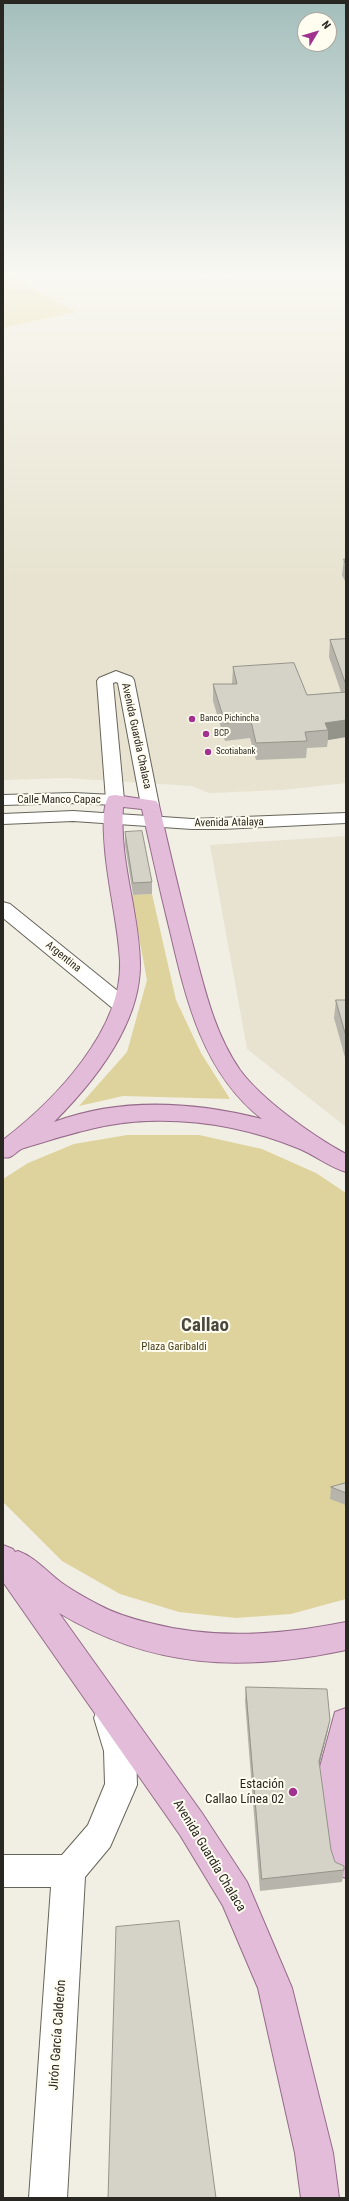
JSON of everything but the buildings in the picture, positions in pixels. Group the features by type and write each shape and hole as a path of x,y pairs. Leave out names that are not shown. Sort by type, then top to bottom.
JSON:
{"main road":[{"name":"Avenida Guardia Chalaca","path":"5,1151 39,1124 62,1100 100,1051 123,1006 129,988 131,962 112,846 113,809"},
{"name":"Avenida Guardia Chalaca","path":"152,813 162,861 202,1016 222,1057 247,1092 282,1121 325,1151"},
{"path":"5,1151 47,1132 82,1121 153,1113 219,1116 258,1125 325,1151 346,1164"},
{"path":"3,1549 32,1578 63,1600 99,1620 141,1636 185,1646 230,1650 273,1650 315,1644 346,1636"},
{"name":"Avenida Guardia Chalaca","path":"3,1558 191,1824 235,1894 257,1942 275,1988 291,2050 314,2153 320,2198"},
{"path":"346,1723 334,1774 339,1822 346,1862"}],"street":[{"name":"Avenida Guardia Chalaca","path":"113,809 111,740 105,681 116,676 126,680 152,813"},
{"path":"111,740 138,739"},
{"name":"Calle Manco Capac","path":"3,800 73,798 113,809"},
{"name":"Avenida Atalaya","path":"152,813 346,804"},
{"name":"Avenida Atalaya","path":"113,809 152,813 222,824 346,818"},
{"name":"Calle Manco Capac","path":"3,819 66,816 113,809"},
{"name":"Argentina","path":"3,908 123,1006"},
{"path":"3,1871 69,1871 99,1836 121,1785 120,1751 99,1692"},
{"name":"Jirón García Calderón","path":"48,2198 69,1871"}],"shaded area":[{"path":"3,378 346,378 346,783 282,790 209,793 192,786 66,778 3,780"},
{"path":"346,836 346,1127 247,1049 210,845"}],"green space":[{"path":"152,894 176,1000 201,1053 230,1099 123,1096 79,1106 127,1052 147,980 131,895"},
{"name":"Plaza Garibaldi","path":"127,1135 199,1135 262,1149 316,1173 346,1193 346,1599 291,1614 236,1618 179,1612 120,1594 62,1561 3,1502 3,1179 28,1163 74,1144"}],"place":[{"name":"Banco Pichincha","path":"192,719"},
{"name":"BCP","path":"206,734"},
{"name":"Scotiabank","path":"208,752"},
{"name":"Estación Callao Línea 02","path":"293,1792"}],"district":[{"name":"Callao","path":"205,1326"}]}
